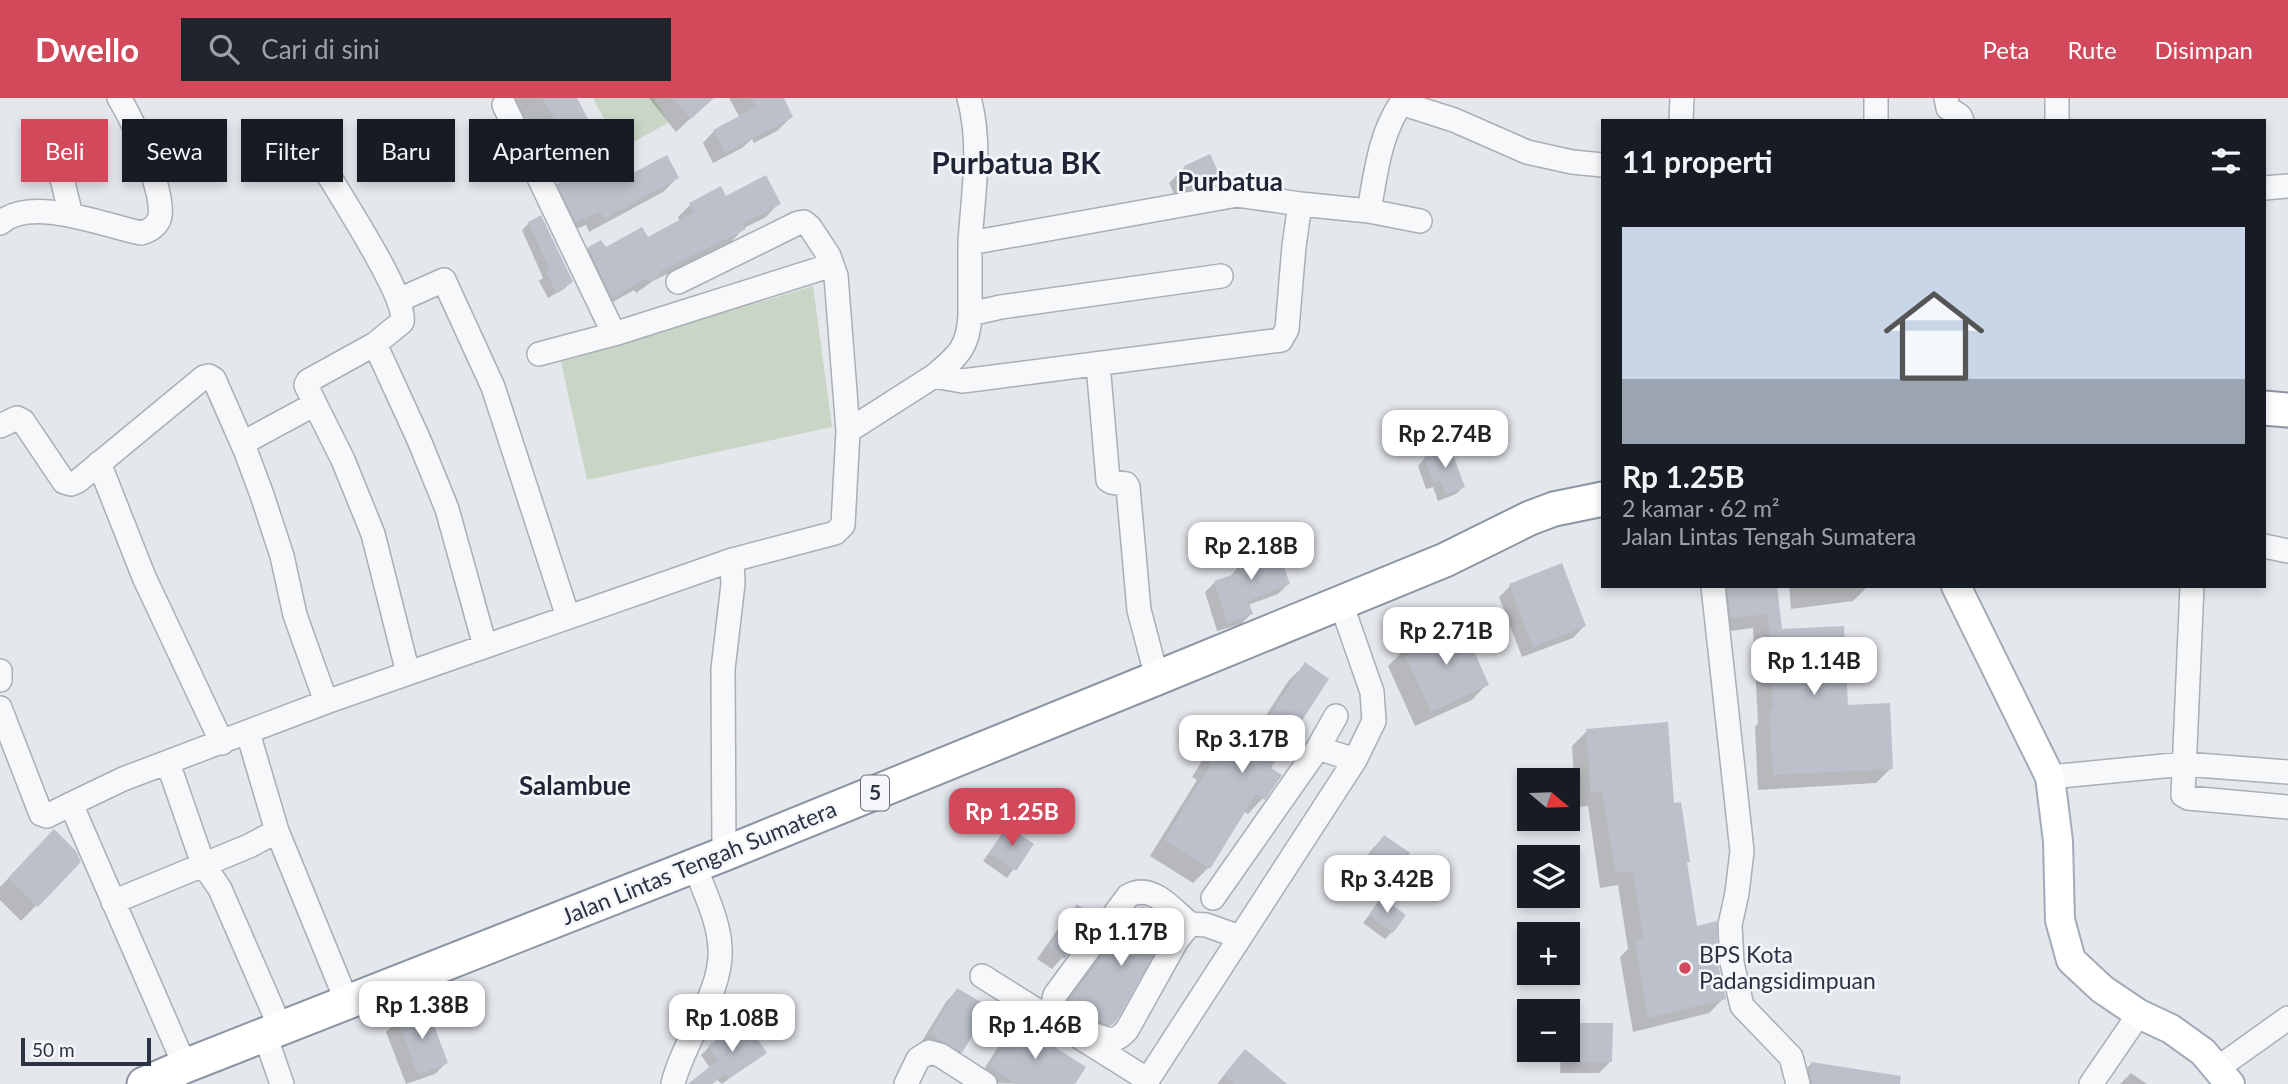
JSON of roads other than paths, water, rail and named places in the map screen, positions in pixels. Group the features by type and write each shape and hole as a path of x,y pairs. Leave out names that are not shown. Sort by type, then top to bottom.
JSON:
{"highway":[{"path":"2266,408 2288,410"},
{"name":"Jalan Lintas Tengah Sumatera","path":"144,1084 709,860 1341,603 1445,560 1530,518 1554,509 1601,499"}],"main road":[{"path":"1957,588 2050,777 2058,841 2060,920 2071,960 2102,989 2139,1014 2171,1029 2203,1052 2224,1076"}],"street":[{"path":"0,223 18,214 49,212 141,233 156,225 160,216 159,205 151,170 141,141 119,98"},
{"path":"848,431 934,376 957,357 963,348 970,326 970,243 977,142 975,118 969,98"},
{"path":"1681,119 1682,98"},
{"path":"1876,98 1876,119"},
{"path":"1946,98 1948,108 1961,119"},
{"path":"2057,98 2057,119"},
{"path":"1368,211 1384,135 1403,100 1527,152 1572,162 1601,165"},
{"path":"504,105 614,334"},
{"path":"63,182 71,215"},
{"path":"333,182 387,275 403,312 402,322 375,344 306,385 344,460 373,534 408,673"},
{"path":"2266,188 2288,186"},
{"path":"970,243 1237,195 1368,211 1420,221"},
{"path":"934,376 961,381 1281,340 1287,329 1300,204"},
{"path":"0,708 41,814 47,816 114,783 326,702 733,560 835,533 845,519 848,431 839,304 829,256 810,227 802,222 678,282"},
{"path":"539,354 614,334 832,265"},
{"path":"970,314 1001,307 1221,276"},
{"path":"399,300 444,280 493,387 568,617"},
{"path":"375,344 447,509 485,646"},
{"path":"1098,364 1108,480 1124,483 1128,487 1139,610 1157,678"},
{"path":"0,426 17,418 23,421 64,482 71,484 204,377 214,379 243,443 282,556 295,615 326,702"},
{"path":"243,443 315,404"},
{"path":"99,463 144,577 222,743"},
{"path":"2266,546 2288,551"},
{"path":"673,1084 708,1001 718,971 721,950 709,860 733,560"},
{"path":"1713,588 1742,851 1730,925 1732,963 1742,1006 1791,1057 1798,1084"},
{"path":"2192,588 2182,793 2185,797 2288,807"},
{"path":"982,976 1147,1082 1354,760 1374,721 1372,692 1341,603"},
{"path":"0,671 0,680"},
{"path":"1213,898 1318,748 1336,716"},
{"path":"248,733 277,831 347,1002"},
{"path":"1318,748 1354,760"},
{"path":"168,763 203,864 220,889 273,1032 282,1084"},
{"path":"2050,777 2184,764 2288,772"},
{"path":"71,804 185,1066"},
{"path":"113,902 249,846 277,831"},
{"path":"1190,924 1177,940 1127,1030 1119,1037 1106,1040 1099,1037 1063,1017 1056,1009 1053,1004 1055,995 1128,896 1144,891 1155,894 1190,924 1206,925 1240,937"},
{"path":"2091,1084 2139,1014"},
{"path":"2224,1076 2288,1018"},
{"path":"906,1084 918,1059 929,1052 940,1055 985,1084"}],"place":[{"name":"BPS Kota Padangsidimpuan","path":"1685,968"}],"district":[{"name":"Purbatua BK","path":"1016,164"},
{"name":"Purbatua","path":"1230,182"},
{"name":"Salambue","path":"575,786"}]}
